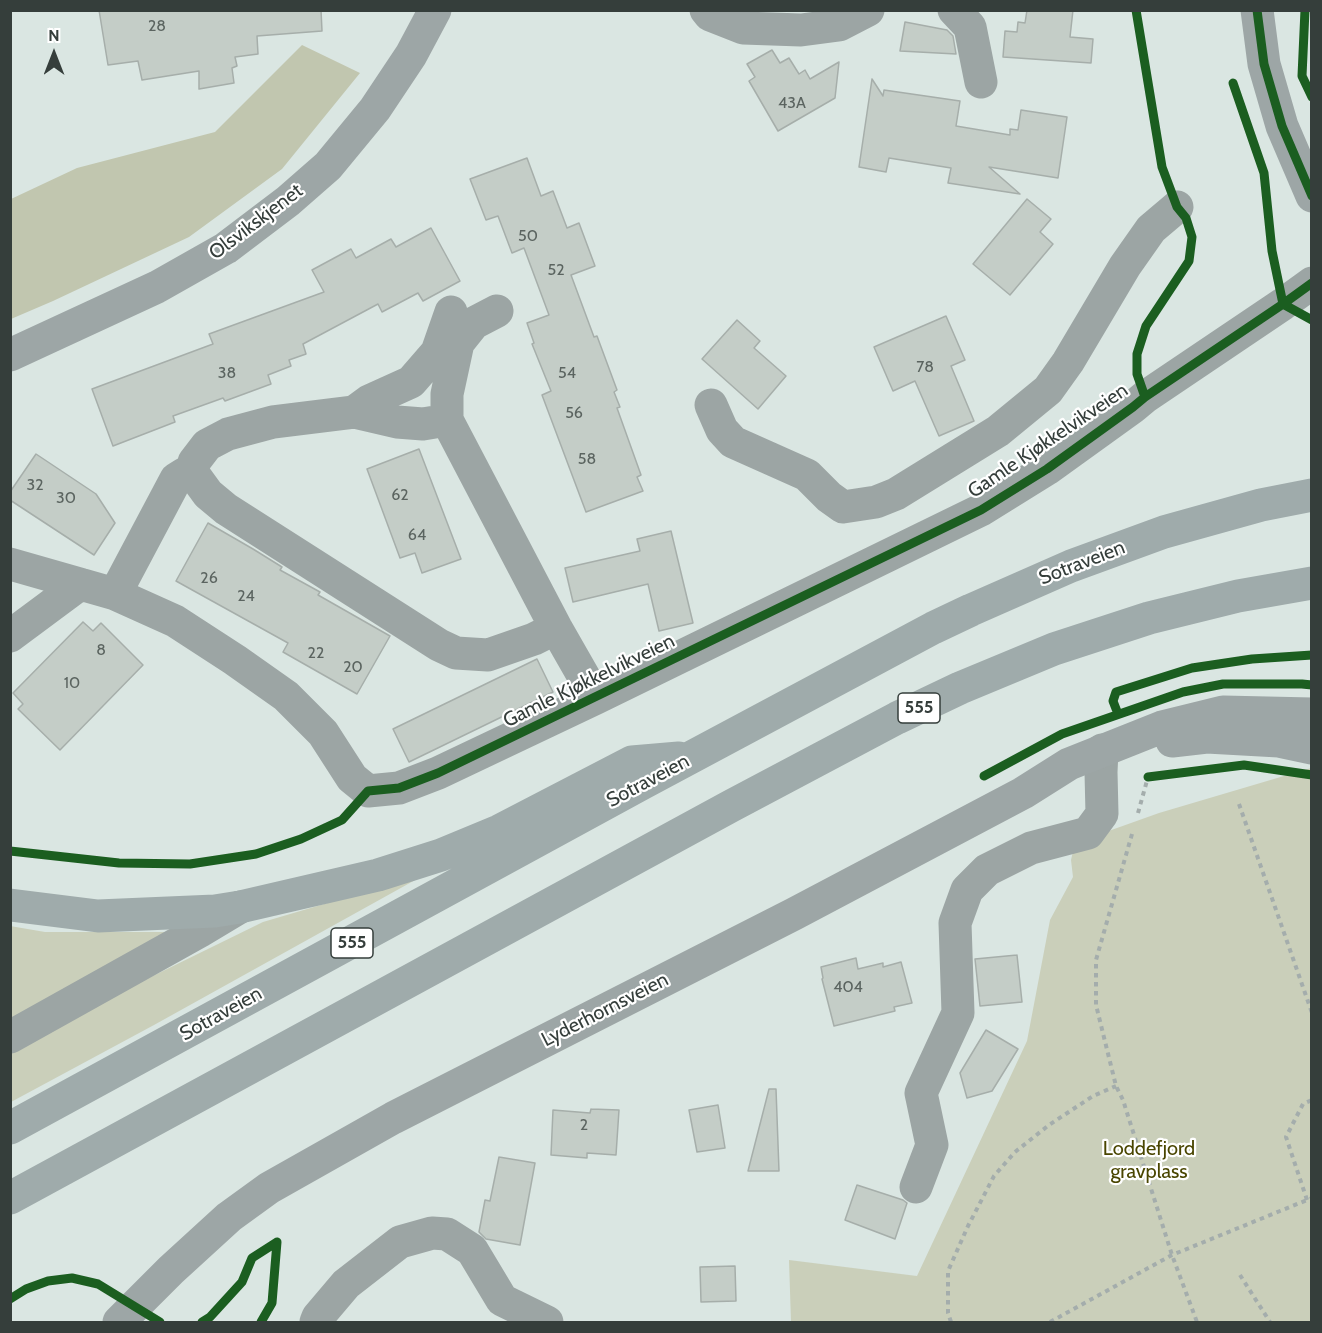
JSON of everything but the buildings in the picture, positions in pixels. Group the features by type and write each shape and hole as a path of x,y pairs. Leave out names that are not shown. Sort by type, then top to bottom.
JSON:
{"highway":[{"name":"Sotraveien","path":"10,1128 693,757 971,609 1071,566 1164,532 1261,505 1311,495"},
{"name":"555","path":"10,1198 731,806 897,718 960,688 1054,650 1149,618 1238,596 1311,584"},
{"name":"555","path":"10,905 98,916 215,911 240,907 378,875 441,855 500,831 632,762 693,757"},
{"name":"555","path":"10,1220 104,1169 126,1136"}],"main road":[{"name":"Olsvikskjenet","path":"10,355 157,287 226,248 288,201 328,166 375,109 411,55 435,10"},
{"path":"1257,10 1264,64 1282,126 1311,196"},
{"name":"Lyderhornsveien","path":"119,1323 171,1270 229,1217 278,1183 393,1118 794,914 1023,793 1069,764 1162,727 1223,712 1311,714"},
{"name":"Lyderhornsveien","path":"1102,750 1207,737 1279,741 1311,748"}],"street":[{"path":"706,10 710,15 748,19 801,30 839,25 868,10"},
{"path":"954,10 970,27 981,82"},
{"name":"Gamle Kjøkkelvikveien","path":"711,405 722,430 733,442 807,475 829,497 843,507 876,502 896,494 998,431 1048,390 1068,363 1125,266 1151,229 1177,207"},
{"name":"Gamle Kjøkkelvikveien","path":"10,564 115,594 175,621 286,696 323,733 352,778 368,791 399,788 438,773 596,698 981,510 1047,469 1145,397 1311,283"},
{"name":"Gamle Kjøkkelvikveien","path":"497,311 474,322 458,343 447,394 447,420 556,628 596,698"},
{"path":"354,412 369,401 411,382 437,352 451,312"},
{"path":"447,420 423,424 397,422 354,412 273,422 228,434 207,445 194,462 192,472 208,494 226,509 439,645 456,653 488,655 534,639 556,628"},
{"path":"115,594 176,479 192,472"},
{"path":"10,636 80,584"},
{"path":"916,1187 932,1145 921,1093 958,1013 955,923 967,890 987,870 1031,848 1088,833 1102,814 1102,750"},
{"name":"555","path":"10,1037 240,907"},
{"path":"316,1323 318,1317 346,1284 400,1242 432,1233 447,1234 472,1250 502,1300 547,1323"}],"path":[{"path":"1135,823 1148,777 1159,775"},
{"path":"1239,804 1311,1012"},
{"path":"1132,834 1096,960 1095,1005 1116,1086 1123,1100 1172,1255 1197,1323"},
{"path":"951,1323 948,1313 948,1271 994,1176 1015,1152 1049,1125 1093,1096 1116,1086"},
{"path":"1050,1323 1172,1255 1309,1199 1286,1137 1303,1104 1311,1101"},
{"path":"1240,1275 1270,1323"}],"green space":[{"path":"302,45 360,73 282,169 189,237 11,319 11,199 77,168 215,132"},
{"name":"Loddefjord gravplass","path":"1311,768 1311,1322 791,1322 789,1260 917,1276 1027,1041 1050,920 1073,877 1071,860 1075,843 1159,813"},
{"path":"426,874 11,1102 11,1053 114,995 263,922"},
{"path":"10,926 45,932 173,932 11,1021"}],"cycle path":[{"path":"1136,10 1162,167 1177,207 1186,218 1192,237 1189,261 1146,326 1137,354 1137,374 1145,397"},
{"path":"1257,10 1264,64 1282,126 1312,196"},
{"path":"1305,10 1302,76 1312,97"},
{"path":"1233,83 1264,173 1272,251 1283,304 1312,320"},
{"path":"10,851 119,863 190,864 256,854 301,839 342,820 368,791 399,788 438,773 981,510 1047,469 1145,397 1312,283"},
{"path":"1118,714 1113,701 1116,692 1192,668 1252,659 1312,655"},
{"path":"984,776 1062,734 1183,692 1223,684 1312,685"},
{"path":"1148,777 1244,765 1312,775"},
{"path":"202,1322 210,1317 242,1282 252,1258 277,1242"},
{"path":"261,1322 272,1303 277,1242"},
{"path":"10,1299 26,1289 48,1281 72,1278 98,1284 160,1322"}]}
